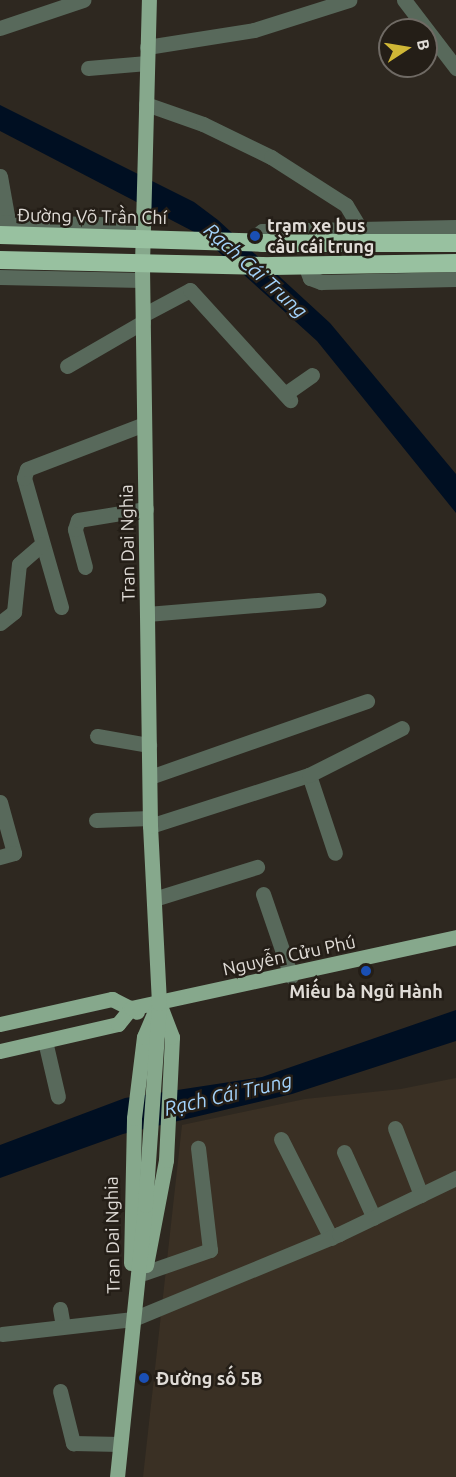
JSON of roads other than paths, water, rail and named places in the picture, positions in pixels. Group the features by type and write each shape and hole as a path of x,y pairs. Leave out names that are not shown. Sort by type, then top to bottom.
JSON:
{"highway":[{"name":"Đường Võ Trần Chí","path":"5,228 143,226 182,239 255,243"},
{"path":"255,243 456,243"},
{"path":"0,260 142,272 181,265 456,263"}],"main road":[{"name":"Tran Dai Nghia","path":"133,1318 132,1151 159,1003 150,822 142,272 149,0"},
{"name":"Nguyễn Cửu Phú","path":"0,1024 112,999 131,1008 159,1003 291,976 456,937"},
{"path":"133,1318 166,1160 172,1037 176,1010 188,997"},
{"path":"159,1003 172,1037"},
{"path":"144,1037 159,1003"},
{"name":"Nguyễn Cửu Phú","path":"0,1051 118,1024 131,1008"},
{"path":"131,1008 142,1018 145,1085"},
{"name":"Tran Dai Nghia","path":"117,1477 148,1152 145,1085"}],"street":[{"path":"0,28 83,0"},
{"path":"147,47 254,30 349,0"},
{"path":"404,0 456,68"},
{"path":"88,68 147,63"},
{"path":"146,104 264,153 346,205 359,227"},
{"path":"0,176 5,228"},
{"path":"255,243 260,231 359,227 456,227"},
{"path":"305,265 310,278 321,282 456,279"},
{"path":"0,277 142,272"},
{"path":"67,366 190,290 287,397 312,375"},
{"path":"61,607 24,478 27,469 144,424"},
{"path":"85,567 75,529 78,520 146,509"},
{"path":"0,623 14,612 20,564 42,544"},
{"path":"147,614 318,600"},
{"path":"150,777 367,701"},
{"path":"96,820 150,822 309,775 402,728"},
{"path":"98,736 149,745"},
{"path":"309,775 334,853"},
{"path":"0,802 14,853 0,857"},
{"path":"154,899 257,867"},
{"path":"263,894 291,976"},
{"path":"45,1041 58,1097"},
{"path":"395,1128 421,1195"},
{"path":"281,1139 331,1238"},
{"path":"144,1273 210,1250 198,1148"},
{"path":"344,1152 374,1218"},
{"path":"2,1334 133,1318 331,1238 456,1178"},
{"path":"60,1309 63,1326"},
{"path":"60,1391 73,1443 120,1444"}],"water":[{"name":"Rạch Cái Trung","path":"0,105 194,202 218,220 330,323 456,474 456,513 317,341 200,235 0,131"},
{"name":"Rạch Cái Trung","path":"456,1010 456,1041 292,1094 123,1134 0,1178 0,1145 125,1098 262,1077"}],"place":[{"name":"trạm xe bus cầu cái trung","path":"255,236"},
{"name":"Miếu bà Ngũ Hành","path":"366,971"},
{"name":"Đường số 5B","path":"144,1378"}]}
